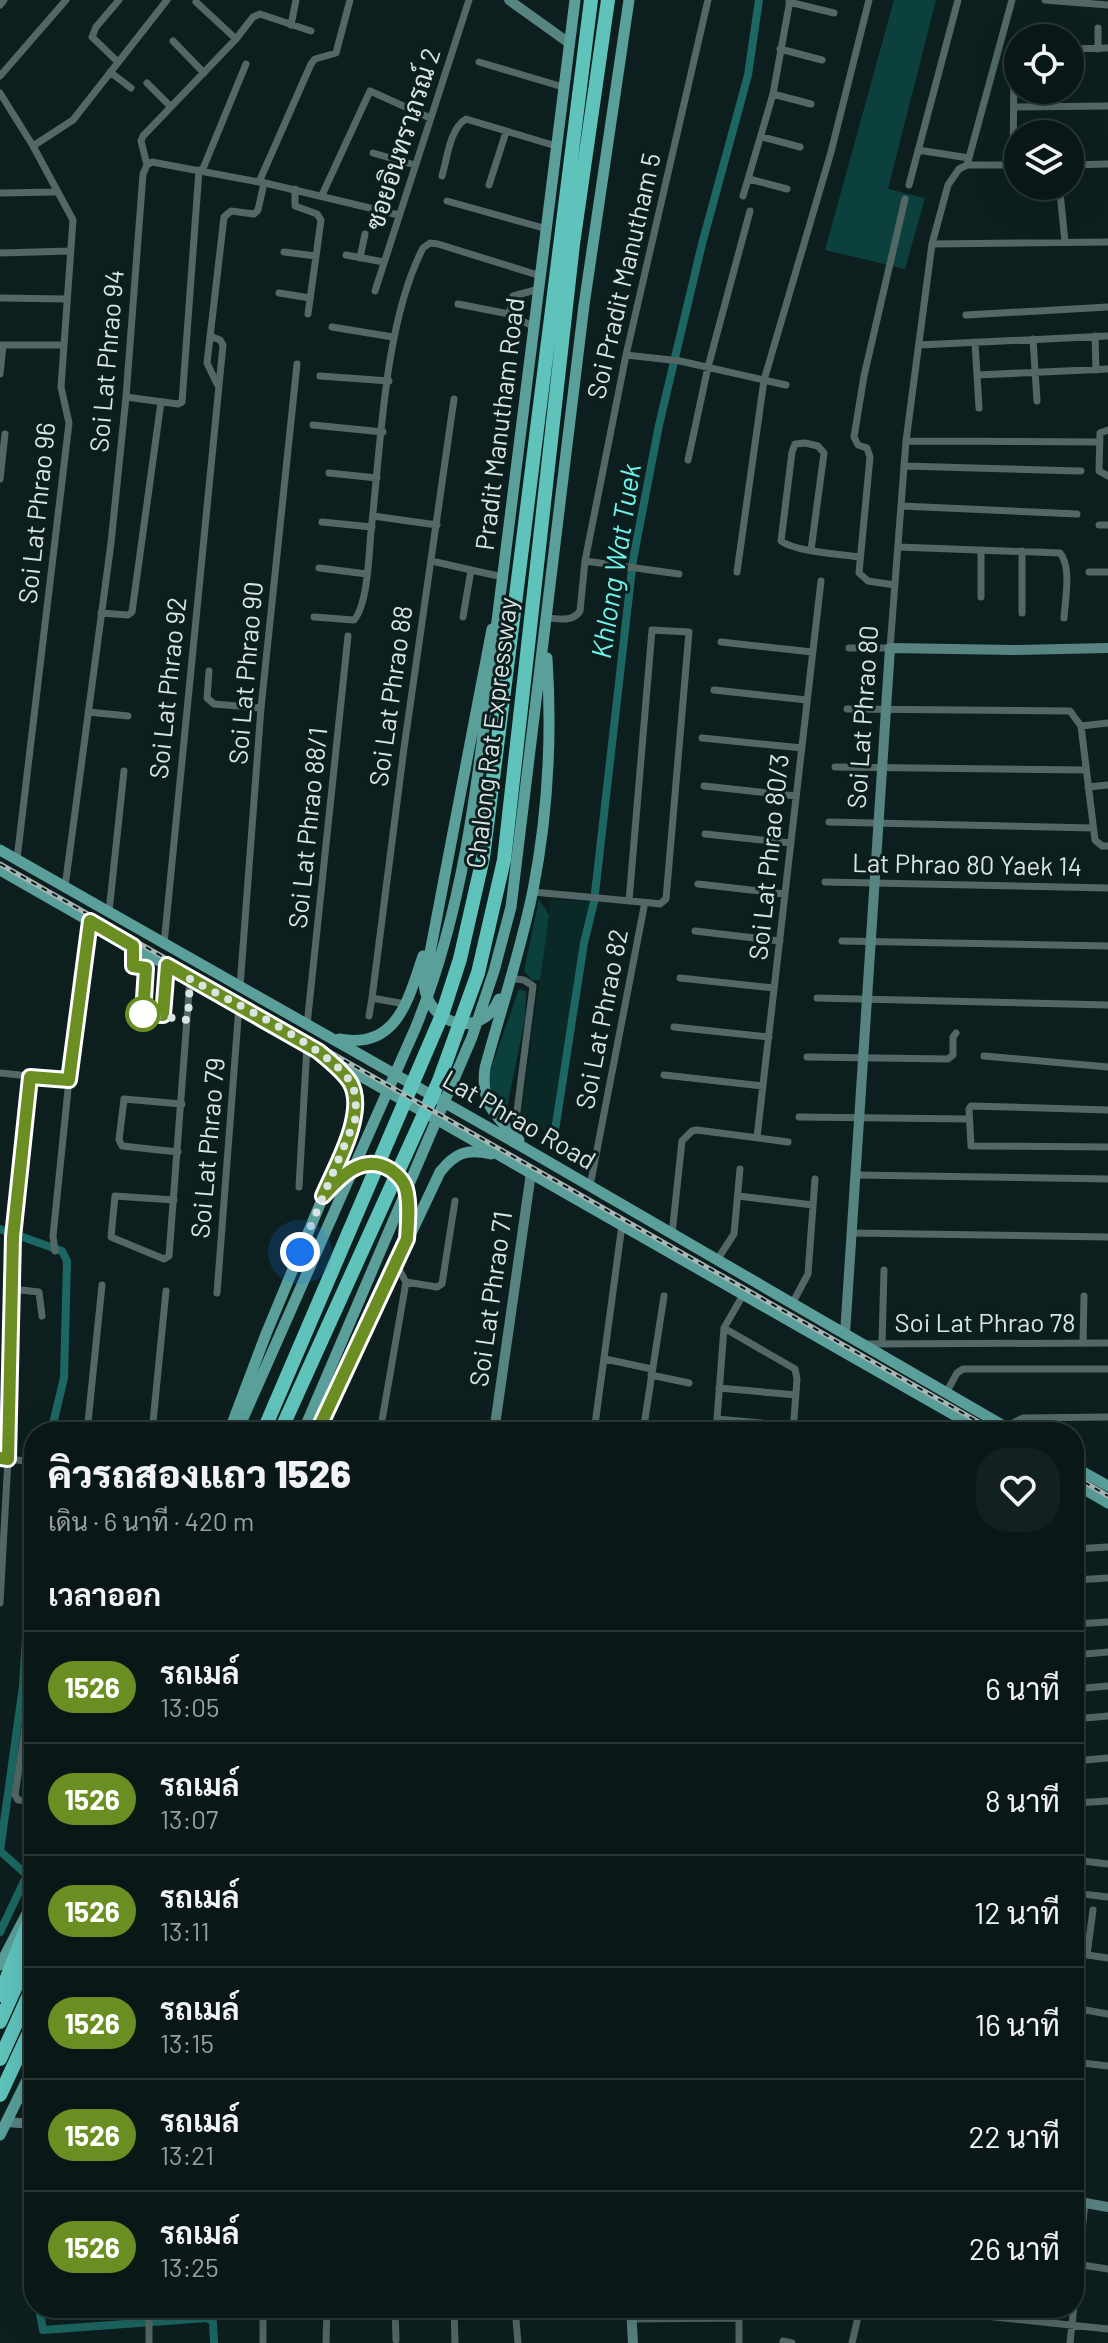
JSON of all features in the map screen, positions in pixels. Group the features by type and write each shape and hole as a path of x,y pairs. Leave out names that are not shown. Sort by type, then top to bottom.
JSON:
{"highway":[{"name":"Chalong Rat Expressway","path":"267,1422 442,1015 472,914 483,858 591,0"},
{"name":"Chalong Rat Expressway","path":"285,1422 439,1081 478,973 488,934 504,860 573,244 608,0"},
{"path":"0,1995 5,1963 24,1928"},
{"path":"0,2022 24,1968"},
{"path":"0,2059 24,2006"},
{"path":"0,2095 24,2043"}],"main road":[{"name":"Pradit Manutham Road","path":"241,1422 435,980 457,891 492,675 576,0"},
{"path":"567,61 571,52 576,0"},
{"path":"307,1422 472,1037 511,907 584,305 629,0"},
{"path":"498,610 487,647 435,921 424,984 429,1005 438,1015 456,1022 478,1022 489,1017 496,1008 514,962"},
{"path":"528,1150 491,1111 482,1085 533,892 546,802 549,758 546,633"},
{"name":"Lat Phrao Road","path":"0,850 528,1150 996,1422"},
{"name":"Lat Phrao Road","path":"0,870 965,1421"},
{"path":"330,1038 354,1042 372,1039 392,1026 405,1004 435,921"},
{"path":"233,1422 355,1120 356,1106 350,1083 318,1051"},
{"path":"395,1094 404,1079"},
{"path":"418,1107 425,1092"},
{"path":"322,1422 440,1172 456,1155 476,1150 514,1163"},
{"path":"323,1196 341,1177 361,1164 376,1164 389,1169 405,1187 407,1239"},
{"path":"1084,1471 1106,1481"},
{"path":"1084,1489 1108,1503"},
{"path":"5,1963 24,1922"},
{"path":"0,2135 24,2086"}],"street":[{"path":"0,5 4,0"},
{"path":"0,76 66,0"},
{"path":"118,62 92,37 96,27 119,0"},
{"path":"33,146 73,120 167,0"},
{"path":"291,25 296,0"},
{"path":"218,385 207,363 224,217 231,211 254,214 258,210 262,182 311,64 315,59 336,53 350,0"},
{"name":"ซอยอินทราภรณ์ 2","path":"375,291 469,0"},
{"path":"509,0 569,43"},
{"name":"Soi Pradit Manutham 5","path":"548,618 569,619 580,611 585,561 626,355 708,0"},
{"path":"737,572 764,380 831,152 869,0"},
{"path":"909,185 958,0"},
{"name":"Soi Lat Phrao 80","path":"845,1334 877,824 906,441 932,244 948,185 968,162 1012,0"},
{"path":"1045,0 1108,5"},
{"path":"743,196 773,94 790,1 834,13"},
{"path":"196,2 236,39"},
{"path":"147,83 171,107 256,15 311,31"},
{"path":"1098,28 1098,49"},
{"path":"173,41 204,73"},
{"path":"1084,49 1108,48"},
{"path":"780,49 822,60"},
{"path":"479,62 563,87"},
{"path":"126,397 182,402 201,171 246,64"},
{"path":"110,72 131,88"},
{"path":"322,195 370,91 430,118"},
{"name":"Soi Lat Phrao 96","path":"0,93 73,220 61,387 69,423 17,859"},
{"path":"773,94 811,104"},
{"path":"1016,104 1016,120"},
{"path":"1016,107 1108,106"},
{"name":"Soi Lat Phrao 94","path":"65,887 126,397 139,208 147,165 142,138 171,107"},
{"path":"442,176 460,122 471,119 556,146"},
{"path":"489,185 506,132"},
{"path":"762,137 800,147"},
{"path":"918,150 968,162 1004,164"},
{"path":"373,153 415,165"},
{"path":"147,165 152,162 262,182 399,215"},
{"path":"1084,165 1108,164"},
{"path":"749,179 787,189"},
{"path":"295,189 295,206 317,214 321,220 308,314"},
{"path":"0,193 55,192"},
{"path":"895,585 868,581 859,573 870,457 867,448 855,442 855,429 864,376 905,199"},
{"path":"1061,200 1065,242"},
{"path":"447,201 547,229"},
{"path":"688,460 708,367 750,211"},
{"path":"360,258 365,234"},
{"path":"932,244 1108,242"},
{"path":"314,617 354,620 359,614 367,574 393,337 423,248 430,243 541,276"},
{"path":"0,253 70,251"},
{"path":"284,252 316,256"},
{"path":"346,255 384,262"},
{"path":"509,314 513,296 539,289"},
{"path":"279,293 310,298"},
{"path":"0,298 66,299"},
{"path":"458,304 509,314 534,327"},
{"path":"966,315 1108,307"},
{"path":"332,327 393,337"},
{"name":"Soi Lat Phrao 92","path":"164,944 223,342 210,336"},
{"path":"1095,336 1096,370"},
{"path":"919,345 1108,336"},
{"path":"1033,339 1037,401"},
{"path":"975,342 979,408"},
{"path":"0,374 1,345 63,345"},
{"path":"626,355 680,361 786,385"},
{"name":"Soi Lat Phrao 90","path":"240,988 261,708 297,364"},
{"path":"977,375 1108,369"},
{"path":"320,376 389,381"},
{"name":"Soi Lat Phrao 88","path":"369,1016 454,399"},
{"path":"101,613 128,615 132,612 161,402"},
{"path":"313,425 383,432"},
{"path":"1108,430 1100,433 1099,442 1099,471 1108,476"},
{"path":"0,479 5,434"},
{"path":"906,441 1099,442"},
{"path":"811,550 824,453 818,446 799,442 792,452 781,541 784,545 811,550 860,557"},
{"path":"904,466 1081,471"},
{"path":"329,473 377,478"},
{"path":"901,506 1077,514"},
{"path":"373,516 437,525"},
{"path":"322,522 372,527"},
{"path":"1099,525 1108,525"},
{"path":"898,547 1052,552 1064,556 1064,618"},
{"path":"981,550 981,597"},
{"path":"1022,551 1022,613"},
{"path":"585,561 679,574"},
{"path":"436,562 503,577"},
{"path":"319,568 367,574"},
{"path":"463,617 471,570"},
{"path":"1089,572 1108,572"},
{"name":"Soi Lat Phrao 80/3","path":"757,1137 821,581"},
{"path":"533,892 660,904 667,896 689,632 652,630 629,901"},
{"name":"Soi Lat Phrao 88/1","path":"307,1025 348,636"},
{"path":"721,642 812,652"},
{"path":"849,648 1108,648"},
{"path":"209,671 207,698 214,704 261,708"},
{"path":"714,690 807,700"},
{"path":"847,709 1070,711 1081,726 1093,828 1098,844 1108,846"},
{"path":"88,712 128,716"},
{"path":"1081,726 1108,723"},
{"path":"702,738 802,748"},
{"path":"835,767 1086,770"},
{"path":"109,912 124,771"},
{"path":"1088,787 1108,785"},
{"path":"704,786 796,796"},
{"path":"829,822 1093,828"},
{"path":"705,834 791,843"},
{"name":"Lat Phrao 80 Yaek 14","path":"825,882 1108,888"},
{"path":"698,884 785,894"},
{"name":"Soi Lat Phrao 82","path":"590,1186 644,907"},
{"path":"55,1247 69,1080 90,921"},
{"path":"695,931 780,941"},
{"path":"842,941 1108,946"},
{"path":"509,978 524,980 533,986 514,1135"},
{"path":"680,978 774,988"},
{"path":"174,1200 115,1196 112,1239 164,1259 169,1256 174,1200 182,1104 190,979"},
{"path":"372,998 405,1004"},
{"path":"817,998 1108,1005"},
{"name":"Soi Lat Phrao 79","path":"217,1293 239,1006"},
{"path":"674,1027 769,1037"},
{"path":"807,1057 948,1059 953,1055 953,1037 956,1033"},
{"path":"299,1187 307,1045"},
{"path":"984,1056 1108,1067"},
{"path":"0,1073 69,1080"},
{"path":"664,1075 763,1086"},
{"path":"0,1603 13,1234 30,1077"},
{"path":"178,1152 122,1146 119,1140 124,1099 182,1104"},
{"path":"1108,1110 971,1106 969,1119 970,1145 974,1147 1108,1147"},
{"path":"799,1117 969,1119"},
{"path":"672,1234 682,1141 686,1135 697,1130 788,1142"},
{"path":"717,1260 734,1234 740,1169"},
{"name":"Soi Lat Phrao 71","path":"495,1422 531,1173"},
{"path":"855,1175 1108,1179"},
{"path":"792,1304 808,1274 815,1179"},
{"path":"738,1196 813,1205"},
{"path":"406,1282 437,1287 442,1284 455,1201"},
{"path":"596,1422 622,1225"},
{"path":"852,1233 1108,1237"},
{"path":"382,1422 406,1282 396,1264"},
{"path":"882,1343 884,1270"},
{"path":"88,1422 102,1285"},
{"path":"12,1289 39,1292 42,1316"},
{"path":"153,1422 166,1291"},
{"path":"717,1422 724,1328 743,1295"},
{"path":"644,1422 664,1296"},
{"path":"1083,1343 1084,1296"},
{"path":"724,1328 795,1369 794,1422"},
{"name":"Soi Lat Phrao 78","path":"861,1344 1108,1343"},
{"path":"605,1359 689,1383"},
{"path":"0,1363 10,1364"},
{"path":"946,1393 957,1373 963,1369 1108,1369"},
{"path":"719,1388 796,1395"},
{"path":"1019,1422 1023,1418 1108,1417"},
{"path":"717,1419 740,1422"},
{"path":"4,1458 24,1461"},
{"path":"1084,1548 1108,1547"},
{"path":"1084,1579 1108,1578"},
{"path":"1084,1623 1108,1622"},
{"path":"1084,1654 1108,1652"},
{"path":"1084,1688 1108,1686"},
{"path":"1084,1718 1108,1716"},
{"path":"24,1735 15,1795 18,1800 24,1800"},
{"path":"1084,1760 1108,1758"},
{"path":"1084,1802 1108,1801"},
{"path":"1084,1861 1108,1864"},
{"path":"1084,1894 1108,1897"},
{"path":"1087,1955 1093,1910"},
{"path":"1084,1955 1108,1958"},
{"path":"1084,2010 1108,2014"},
{"path":"1084,2063 1108,2066"},
{"path":"6,2122 24,2124"},
{"path":"1084,2203 1108,2207"},
{"path":"1084,2265 1108,2269"},
{"path":"149,2318 149,2343"},
{"path":"263,2318 263,2343"},
{"path":"326,2343 327,2318"},
{"path":"395,2318 396,2340"},
{"path":"454,2318 455,2343"},
{"path":"516,2318 518,2343"},
{"path":"631,2318 633,2343"},
{"path":"739,2318 739,2343"},
{"path":"852,2343 856,2318"},
{"path":"1005,2318 1108,2329"},
{"path":"1070,2343 1072,2318"}],"shaded area":[{"path":"894,0 936,0 888,189 925,198 905,269 825,250"},
{"path":"539,899 549,915 540,980 532,980 524,971"},
{"path":"551,899 591,902 582,938 550,1133 520,1122"},
{"path":"519,989 526,991 525,1019 505,1117 492,1104 489,1074"}],"waterway":[{"name":"Khlong Wat Tuek","path":"554,1137 584,943 594,902 633,560 659,425 702,244 748,75 759,0"},
{"path":"0,1229 62,1251 67,1261 64,1378 53,1422"},
{"path":"0,1851 24,1670"},
{"path":"0,1851 24,1872"},
{"path":"0,1932 24,1881"},
{"path":"41,2318 43,2330 207,2318"},
{"path":"207,2318 213,2322 214,2343"}],"railway":[{"path":"0,864 978,1422"},
{"path":"1084,1482 1108,1496"}],"bus line":[{"name":"1526","path":"0,1458 8,1459 13,1237 30,1077 69,1080 90,921 133,946 133,966 146,968 143,1014 163,1015 167,965 318,1051 340,1070 354,1092 355,1120 323,1196 341,1177 361,1164 376,1164 389,1169 405,1187 407,1239 322,1422"}],"route":[{"path":"143,1014 188,1020 190,979 318,1051 350,1083 356,1106 355,1120 300,1252"}]}
